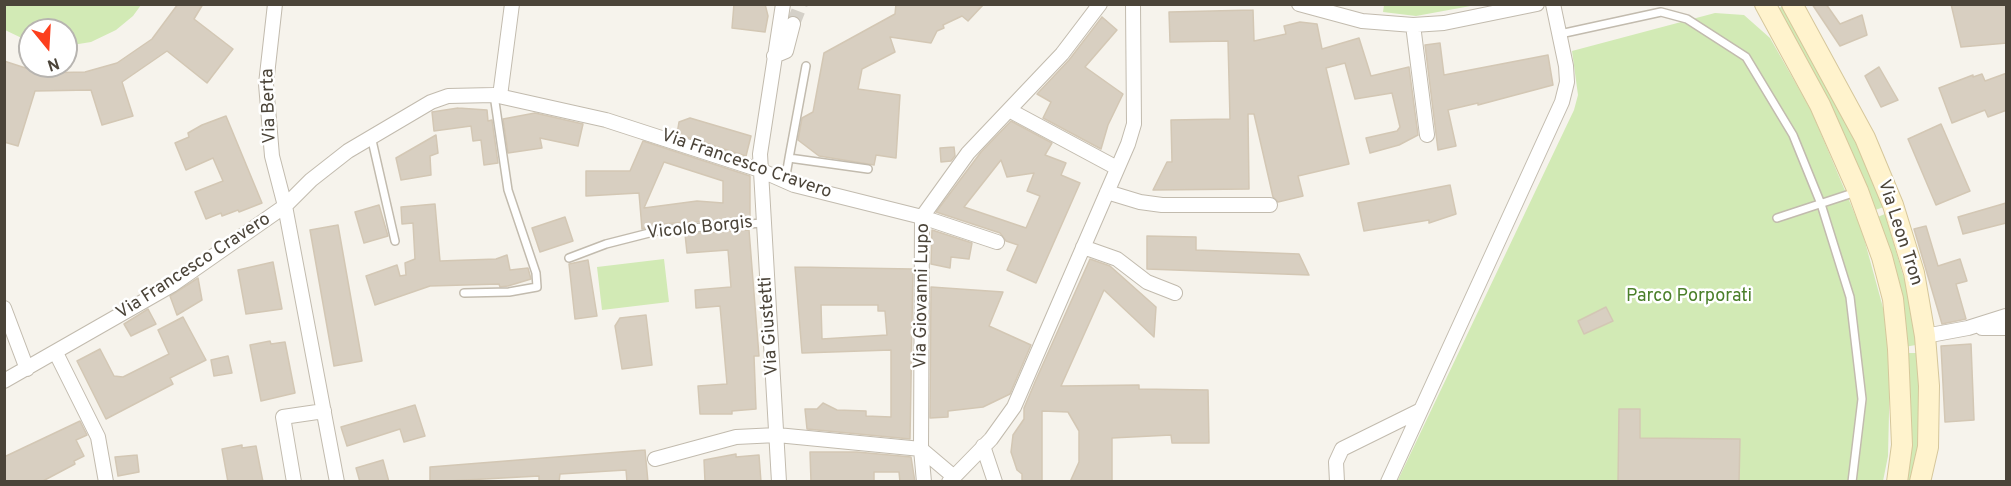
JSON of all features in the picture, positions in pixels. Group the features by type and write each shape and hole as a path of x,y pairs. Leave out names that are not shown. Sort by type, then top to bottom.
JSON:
{"street":[{"name":"Via Berta","path":"274,4 266,84 274,169 285,206 337,482"},
{"name":"Via Giustetti","path":"779,482 760,154 783,4"},
{"name":"Via Giovanni Lupo","path":"924,482 921,449 922,217 961,162 1062,54 1100,4"},
{"path":"655,459 736,437 777,435 921,449 951,479 983,446 1014,406 1134,124 1133,4"},
{"path":"1299,4 1362,21 1413,25 1444,23 1537,4"},
{"path":"1388,482 1562,102 1567,82 1553,4"},
{"name":"Via Leon Tron","path":"1765,4 1820,105 1858,191 1882,257 1893,299 1902,423 1897,482"},
{"name":"Via Leon Tron","path":"1792,4 1845,99 1893,205 1914,273 1929,386 1928,447 1920,482"},
{"path":"497,96 512,9"},
{"path":"774,56 786,51 793,24"},
{"path":"1413,25 1427,135"},
{"name":"Via Francesco Cravero","path":"4,381 172,285 285,206 329,165 371,136 430,102 448,96 497,96 617,123 760,170 785,181 922,217 997,242"},
{"path":"1009,110 1117,168"},
{"path":"1107,192 1140,202 1162,205 1270,205"},
{"path":"1083,247 1117,259 1147,282 1175,293"},
{"path":"4,308 27,369"},
{"path":"1924,336 1968,328 2007,316"},
{"path":"1968,328 2007,328"},
{"path":"56,353 98,437 106,482"},
{"path":"294,482 283,417 324,411"},
{"path":"1337,482 1336,462 1342,449 1419,411"},
{"path":"983,446 995,482"}],"lane":[{"path":"1560,34 1661,12 1687,19 1746,57 1793,135 1821,204 1850,297 1862,399 1852,482"},
{"path":"785,181 806,66"},
{"path":"464,292 509,292 537,287 536,273 508,190 497,96"},
{"path":"371,136 395,241"},
{"path":"789,158 868,169"},
{"path":"1777,218 1858,191"},
{"name":"Vicolo Borgis","path":"569,258 616,241 661,230 763,223"}],"green space":[{"path":"5,4 141,5 133,16 116,30 91,42 78,44 78,18 18,18 18,36 5,30"},
{"path":"1384,4 1476,5 1416,16 1383,12"},
{"path":"1785,5 1838,103 1884,207 1872,211 1774,11"},
{"name":"Parco Porporati","path":"1715,13 1744,15 1770,38 1811,110 1862,231 1885,315 1890,369 1888,456 1883,481 1397,482 1574,110 1578,95 1572,51"},
{"path":"1885,214 1908,292 1916,345 1904,347 1875,218"},
{"path":"664,259 669,302 602,310 597,267"},
{"path":"1905,353 1917,353 1920,432 1915,481 1902,482"}],"building":[{"path":"178,4 203,4 194,19 233,49 207,83 167,51 122,82 133,116 102,125 91,90 35,91 18,146 4,142 4,61 18,66 18,78 78,78 78,72 117,63 152,39"},
{"path":"734,4 765,4 768,16 765,32 732,28"},
{"path":"896,4 984,4 968,21 962,16 943,25 944,28 937,31 931,43 890,37 895,52 862,69 858,89 900,95 896,158 876,155 874,165 819,156 798,140 802,118 813,112 824,53 895,14"},
{"path":"1812,4 1826,4 1840,24 1862,15 1867,35 1840,46"},
{"path":"1951,4 2007,4 2007,43 1961,47"},
{"path":"1253,10 1254,41 1286,34 1284,26 1300,22 1317,24 1322,49 1359,38 1371,76 1409,67 1418,135 1399,145 1370,153 1366,138 1397,131 1400,127 1392,93 1355,99 1345,63 1326,68 1349,164 1298,176 1303,196 1278,202 1273,197 1254,114 1248,114 1249,189 1153,190 1167,162 1172,162 1171,120 1230,119 1228,41 1170,42 1169,12"},
{"path":"1102,17 1117,30 1085,67 1123,94 1108,125 1101,149 1043,118 1051,102 1037,94 1069,60"},
{"path":"1440,43 1444,75 1548,55 1553,85 1478,105 1478,103 1448,110 1456,146 1438,150 1425,45"},
{"path":"1879,67 1898,100 1881,107 1865,76"},
{"path":"2007,73 2007,110 1988,117 1985,110 1952,123 1939,88 1973,75 1973,77 1982,74 1985,81"},
{"path":"458,108 487,110 488,121 492,120 498,163 484,165 481,140 473,141 471,126 434,131 432,112"},
{"path":"535,113 583,124 578,146 540,138 542,148 508,153 503,119"},
{"path":"226,116 262,203 239,212 238,210 222,216 221,213 206,219 195,192 223,181 213,158 186,170 175,143 189,137 188,133 202,125"},
{"path":"690,118 751,136 746,156 677,134 679,122"},
{"path":"1011,121 1052,143 1045,155 1066,163 1061,175 1080,183 1036,283 1007,270 1018,245 1006,241 1000,233 936,212 981,152","holes":["1001,160 1007,177 1034,173 1027,191 1040,196 1026,228 964,207"]},
{"path":"1941,124 1970,191 1936,205 1908,139"},
{"path":"436,135 438,153 430,156 431,175 401,180 396,158"},
{"path":"643,141 750,176 750,218 661,224 642,229 639,193 586,196 586,171 630,171","holes":["664,162 723,181 723,203 697,201 644,208"]},
{"path":"954,147 955,156 951,161 941,162 940,148"},
{"path":"1450,185 1456,214 1429,223 1429,220 1364,231 1358,203"},
{"path":"2006,203 2006,223 1963,234 1958,217"},
{"path":"435,204 440,261 496,259 507,255 510,270 528,268 531,279 500,287 499,284 430,286 375,305 366,276 397,265 400,276 406,275 405,263 415,259 413,223 402,224 401,207"},
{"path":"379,205 388,236 364,243 355,212"},
{"path":"565,217 573,241 540,252 532,228"},
{"path":"338,225 362,361 334,366 310,230"},
{"path":"1926,226 1938,266 1960,259 1967,281 1956,284 1966,319 1942,324 1914,229"},
{"path":"749,230 759,356 754,356 756,409 732,411 732,414 700,414 698,386 727,384 720,306 696,308 695,290 731,287 728,250 687,253 685,234"},
{"path":"932,230 972,243 969,259 951,257 950,268 931,264"},
{"path":"1147,236 1196,237 1196,250 1299,254 1309,275 1147,269"},
{"path":"1090,259 1110,266 1156,307 1154,337 1104,290 1061,386 1139,385 1139,389 1208,390 1209,443 1172,443 1171,435 1112,438 1112,482 1070,482 1079,462 1079,431 1068,412 1042,411 1042,482 1022,482 1022,474 1017,470 1011,452 1013,435 1024,419 1024,408"},
{"path":"588,260 597,316 575,319 569,264"},
{"path":"273,262 282,309 246,314 238,270"},
{"path":"795,267 913,269 910,439 807,429 805,409 817,409 823,403 837,410 866,411 866,416 891,417 891,350 802,353","holes":["821,305 878,305 878,311 885,311 887,335 822,339"]},
{"path":"198,278 202,300 177,315 170,296"},
{"path":"931,287 1003,292 989,326 1031,345 1010,394 983,407 948,411 948,417 930,418"},
{"path":"1606,307 1613,321 1584,334 1578,321"},
{"path":"148,309 156,324 131,336 124,324"},
{"path":"646,315 652,365 622,369 615,326 620,318"},
{"path":"183,317 206,360 170,378 173,384 106,419 77,361 100,349 114,376 123,377 169,354 158,330"},
{"path":"270,341 271,344 285,342 295,393 261,401 250,345"},
{"path":"1971,344 1974,420 1945,422 1941,346"},
{"path":"228,356 232,373 214,376 211,360"},
{"path":"415,405 425,436 404,442 400,429 347,446 341,427"},
{"path":"1619,409 1640,409 1640,438 1740,439 1739,482 1618,482"},
{"path":"80,421 87,435 76,440 84,456 74,461 75,464 41,482 4,482 4,457"},
{"path":"242,445 242,448 256,446 263,482 228,482 222,449"},
{"path":"645,450 648,482 627,482 626,470 560,474 559,482 539,482 539,476 430,482 430,467"},
{"path":"810,452 857,452 911,457 915,482 900,482 899,472 874,472 874,482 811,482"},
{"path":"736,454 736,457 759,455 761,482 705,482 704,460"},
{"path":"137,455 139,472 118,476 115,457"},
{"path":"383,460 389,482 360,482 356,468"}],"tunnel":[{"path":"793,24 801,4"}]}
